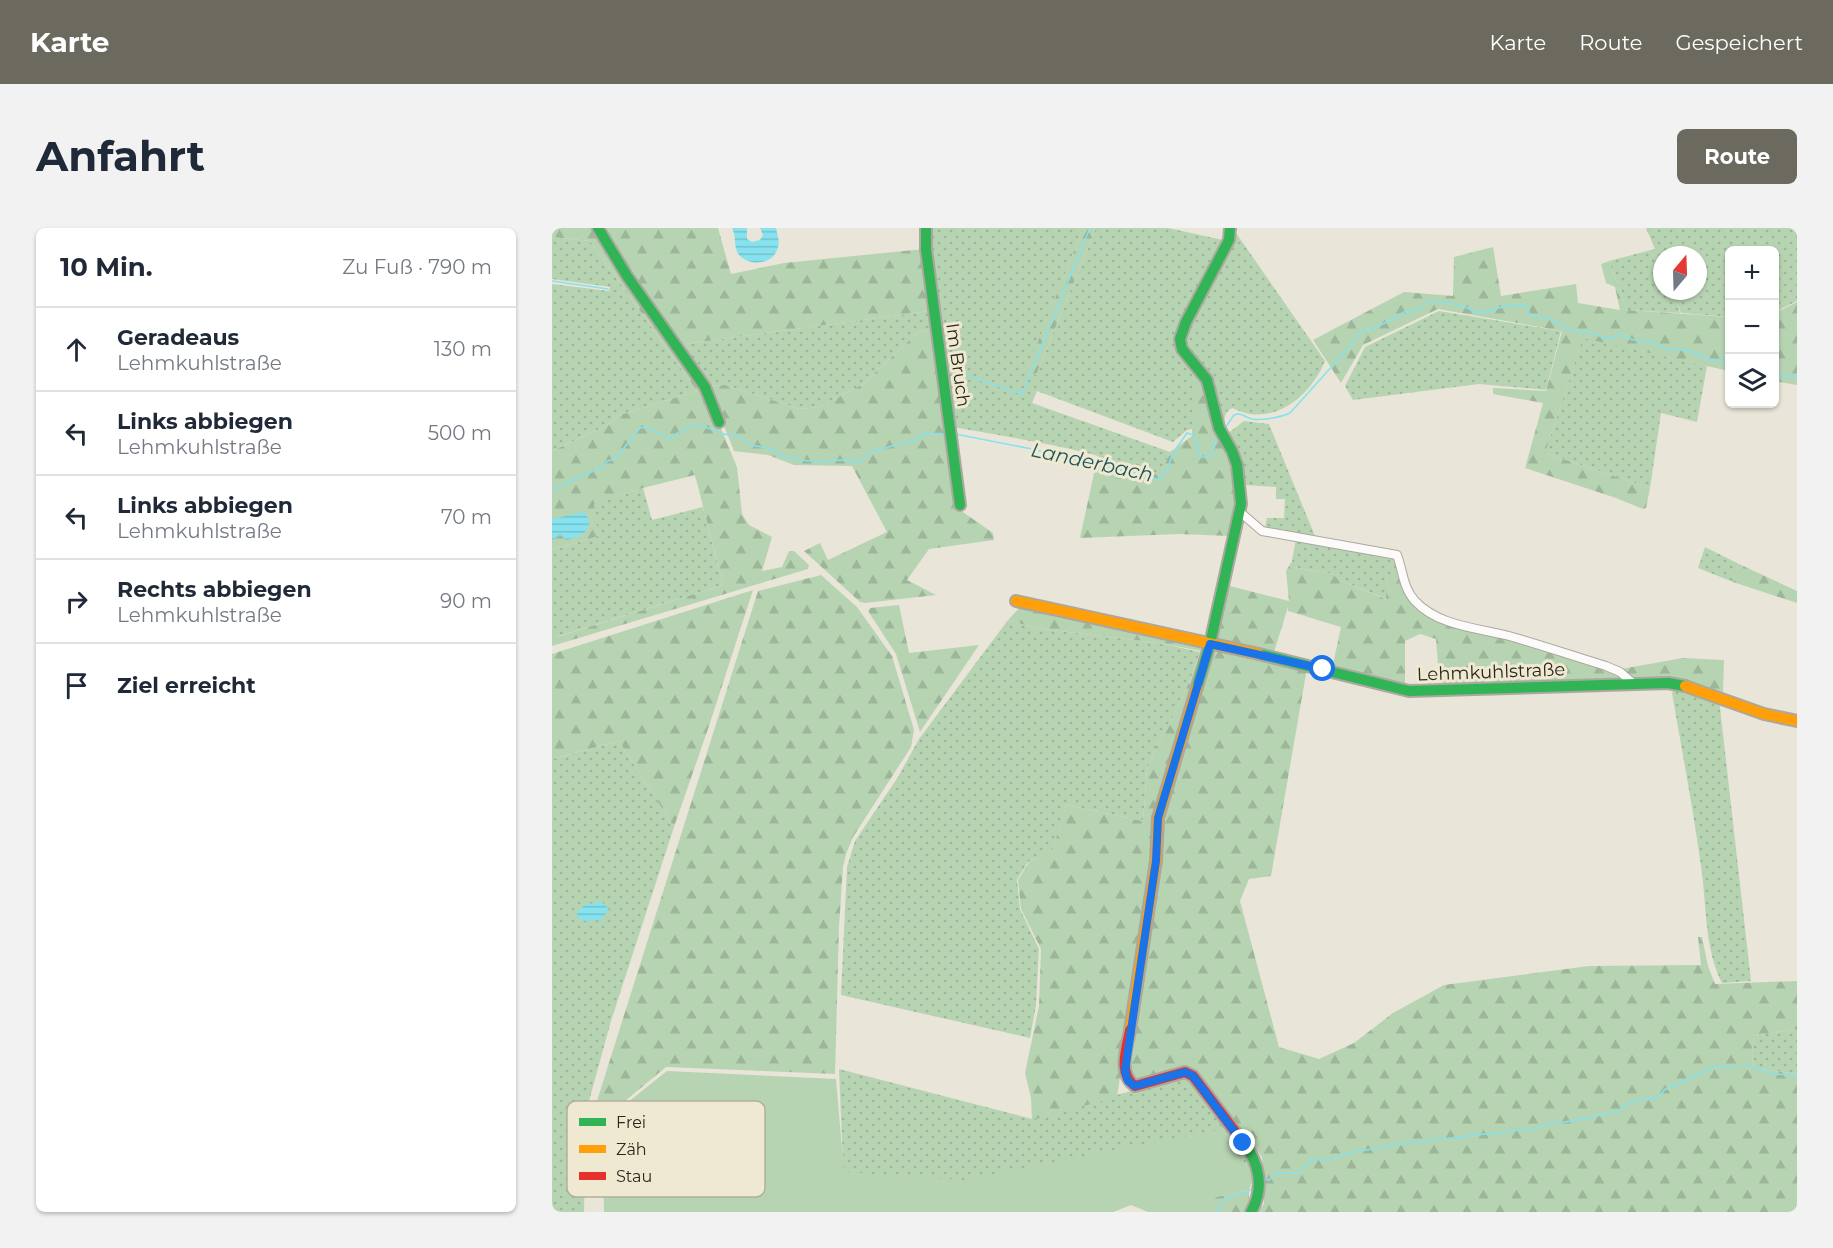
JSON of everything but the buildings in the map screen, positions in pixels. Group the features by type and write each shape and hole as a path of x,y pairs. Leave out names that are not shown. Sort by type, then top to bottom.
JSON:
{"street":[{"path":"598,228 627,276 705,387 719,422"},
{"name":"Im Bruch","path":"926,228 926,249 960,506"},
{"path":"1230,228 1229,240 1186,322 1180,339 1182,349 1207,380 1222,433 1232,451 1240,480 1240,512 1210,644 1158,818 1156,861 1125,1071 1128,1081 1135,1086 1185,1072 1193,1076 1253,1155 1257,1167 1259,1195 1251,1212"},
{"path":"1240,512 1262,531 1397,555 1407,591 1422,608 1433,614 1453,623 1510,636 1606,666 1620,672 1634,684"},
{"name":"Lehmkuhlstraße","path":"1016,601 1294,662 1409,691 1668,683 1688,685 1770,716 1797,721"}],"green space":[{"path":"552,228 595,228 598,238 704,388 737,467 742,514 749,525 772,537 762,571 782,567 789,551 794,551 809,565 808,569 552,646 552,623 557,637 723,585 695,475 643,488 594,504 598,536 552,550 552,451 604,427 620,415 697,391 590,241 552,237"},
{"path":"602,228 718,228 731,274 784,263 924,249 929,311 678,345"},
{"path":"930,228 1083,228 1027,371 1036,375 1096,228 1168,228 1223,240 1175,336 1181,355 1192,368 1192,429 1187,430 1173,442 1037,391 1032,403 1170,452 1160,477 1084,452 953,427 929,249"},
{"path":"1083,228 1096,228 1036,375 1026,372"},
{"path":"1646,228 1797,228 1797,301 1779,310 1779,246 1725,246 1725,317 1681,313 1677,303 1680,313 1627,310 1609,261 1653,250 1653,300 1707,300 1707,246 1654,246"},
{"path":"1236,233 1325,361 1305,392 1286,407 1262,414 1248,414 1232,408 1226,414 1223,429 1183,339"},
{"path":"552,237 590,241 697,391 620,415 604,427 552,451 552,284 609,291 610,287 552,279"},
{"path":"1493,247 1501,296 1576,284 1578,303 1620,310 1615,287 1606,283 1601,264 1609,261 1627,310 1725,317 1725,370 1583,338 1545,453 1650,488 1646,508 1643,509 1525,468 1543,403 1493,394 1493,388 1546,391 1562,331 1438,309 1363,345 1341,383 1313,340 1404,292 1453,296 1454,257"},
{"path":"1797,302 1797,385 1779,382 1779,311"},
{"path":"929,311 932,329 918,332 863,384 820,407 800,409 725,385 708,386 678,345"},
{"path":"1439,311 1561,331 1546,390 1479,384 1353,400 1345,386 1365,347"},
{"path":"932,329 957,508 993,533 994,540 929,549 907,580 936,595 860,602 804,551 820,543 828,560 887,532 852,466 794,465 768,455 734,451 708,386 725,385 800,409 820,407 863,384 918,332"},
{"path":"1583,337 1707,366 1697,422 1661,413 1650,488 1545,453"},
{"path":"1192,368 1205,382 1236,480 1235,512 1231,536 1179,534 1080,538 1098,455 1160,476 1170,452 1192,436"},
{"path":"1244,421 1269,424 1315,536 1265,528 1267,518 1284,518 1285,499 1276,499 1276,487 1244,485 1227,434"},
{"path":"643,488 652,520 703,507 723,585 556,637 552,623 552,550 598,536 593,504"},
{"path":"1296,539 1395,558 1397,574 1388,574 1387,599 1339,580 1333,574 1298,568 1292,561"},
{"path":"1705,547 1739,564 1733,582 1698,568"},
{"path":"1292,561 1298,568 1333,574 1339,580 1386,599 1388,574 1397,574 1402,588 1420,609 1613,672 1626,679 1440,689 1436,639 1420,634 1405,641 1405,688 1332,669 1341,627 1288,611 1288,607 1273,655 1218,643 1213,637 1226,585 1289,601 1286,571"},
{"path":"1739,564 1797,591 1797,603 1733,582"},
{"path":"821,575 857,607 892,656 914,730 911,747 853,837 843,867 835,1074 666,1067 625,1101 597,1101 758,591"},
{"path":"753,590 674,827 619,741 552,759 552,654"},
{"path":"899,605 909,653 979,645 920,732 896,654 868,611 870,608"},
{"path":"1021,606 1202,646 1203,652 1152,860 1117,1097 1032,1120 1031,1098 1025,1073 1039,1006 1041,949 1021,909 1018,880 1029,862 1053,849 1066,805 1143,821 1147,770 1157,744 1167,730 1190,680 1201,651 1159,643 1035,628 1008,620"},
{"path":"1008,620 1035,628 1159,643 1200,652 1190,680 1167,730 1157,744 1147,770 1143,821 1066,805 1053,850 1028,862 1017,880 1020,909 1039,949 1036,1005 1030,1038 841,995 847,867 855,841 898,777 919,739"},
{"path":"1213,647 1307,668 1271,876 1249,879 1240,901 1279,1047 1319,1059 1354,1043 1393,1013 1444,985 1589,966 1701,965 1698,937 1702,937 1708,966 1715,984 1797,981 1797,1029 1754,1036 1752,1053 1754,1068 1797,1074 1797,1212 1257,1212 1264,1204 1262,1157 1190,1068 1136,1083 1129,1073 1160,861 1161,819"},
{"path":"1683,658 1724,660 1723,693 1634,679 1621,669"},
{"path":"1676,686 1719,699 1751,981 1722,983 1712,955 1698,844 1672,693"},
{"path":"619,741 674,827 611,1021 589,1101 567,1101 567,1197 584,1197 584,1212 552,1212 552,759"},
{"path":"1797,1029 1797,1074 1754,1068 1752,1053 1754,1036"},
{"path":"839,1069 1032,1119 1184,1076 1191,1080 1252,1160 1254,1173 1131,1204 1111,1212 845,1212"},
{"path":"667,1071 836,1079 844,1172 964,1180 1217,1130 1254,1175 1249,1190 1216,1197 1207,1212 1148,1212 1131,1205 1113,1212 604,1212 604,1197 765,1197 765,1101 630,1101"},
{"path":"1249,1190 1249,1205 1244,1212 1207,1212 1215,1197"}],"water":[{"path":"732,228 747,228 747,239 752,242 760,240 763,235 760,228 776,228 779,243 776,253 767,261 755,262 744,259 737,252"},
{"path":"584,512 590,521 584,534 567,540 560,535 552,540 552,519"},
{"path":"602,902 609,909 601,920 582,921 576,913 586,904"}],"waterway":[{"path":"947,369 1022,394 1090,228"},
{"path":"552,281 608,289"},
{"name":"Landerbach","path":"1225,428 1237,414 1252,419 1261,419 1290,413 1353,343 1358,334 1404,312 1418,310 1429,301 1459,305 1479,313 1512,305 1527,306 1530,316 1545,317 1579,332 1591,332 1606,339 1620,335 1634,340 1652,342 1664,348 1699,354 1707,359 1725,361"},
{"name":"Landerbach","path":"1779,375 1797,377"},
{"name":"Landerbach","path":"552,489 603,467 607,461 615,459 640,428 647,427 671,439 690,427 706,427 730,436 739,436 751,445 771,449 785,457 808,461 847,460 859,463 868,453 912,442 926,433 947,434"},
{"name":"Landerbach","path":"955,434 1079,461 1093,461 1102,466 1138,471 1158,480 1167,470 1173,453 1187,433 1194,435 1201,457 1211,454 1218,435"},
{"path":"1264,1179 1269,1180 1276,1173 1298,1173 1312,1159 1327,1160 1354,1152 1407,1143 1538,1128 1543,1125 1598,1116 1616,1111 1632,1102 1654,1099 1664,1090 1715,1066 1737,1068"},
{"path":"1743,1066 1774,1074 1797,1075"},
{"path":"1217,1212 1224,1199 1251,1190 1254,1183"}],"traffic: fast":[{"path":"598,228 627,276 705,387 719,422"},
{"path":"926,228 926,249 960,505"},
{"path":"1197,687 1210,644 1241,504 1237,465 1219,428 1207,380 1182,349 1180,339 1186,322 1229,240 1230,228"},
{"path":"1259,654 1409,691 1668,683 1685,686"},
{"path":"1243,1142 1253,1158 1258,1176 1258,1194 1251,1212"}],"traffic: slow":[{"path":"1016,601 1259,654"},
{"path":"1685,686 1764,714 1797,721"},
{"path":"1130,1030 1156,861 1158,818 1197,687"}],"traffic: jam":[{"path":"1130,1030 1125,1060 1129,1081 1135,1086 1185,1072 1193,1076 1243,1142"}],"route":[{"path":"1243,1143 1193,1076 1185,1072 1135,1086 1128,1081 1125,1071 1156,861 1158,818 1210,644 1323,669"}]}
